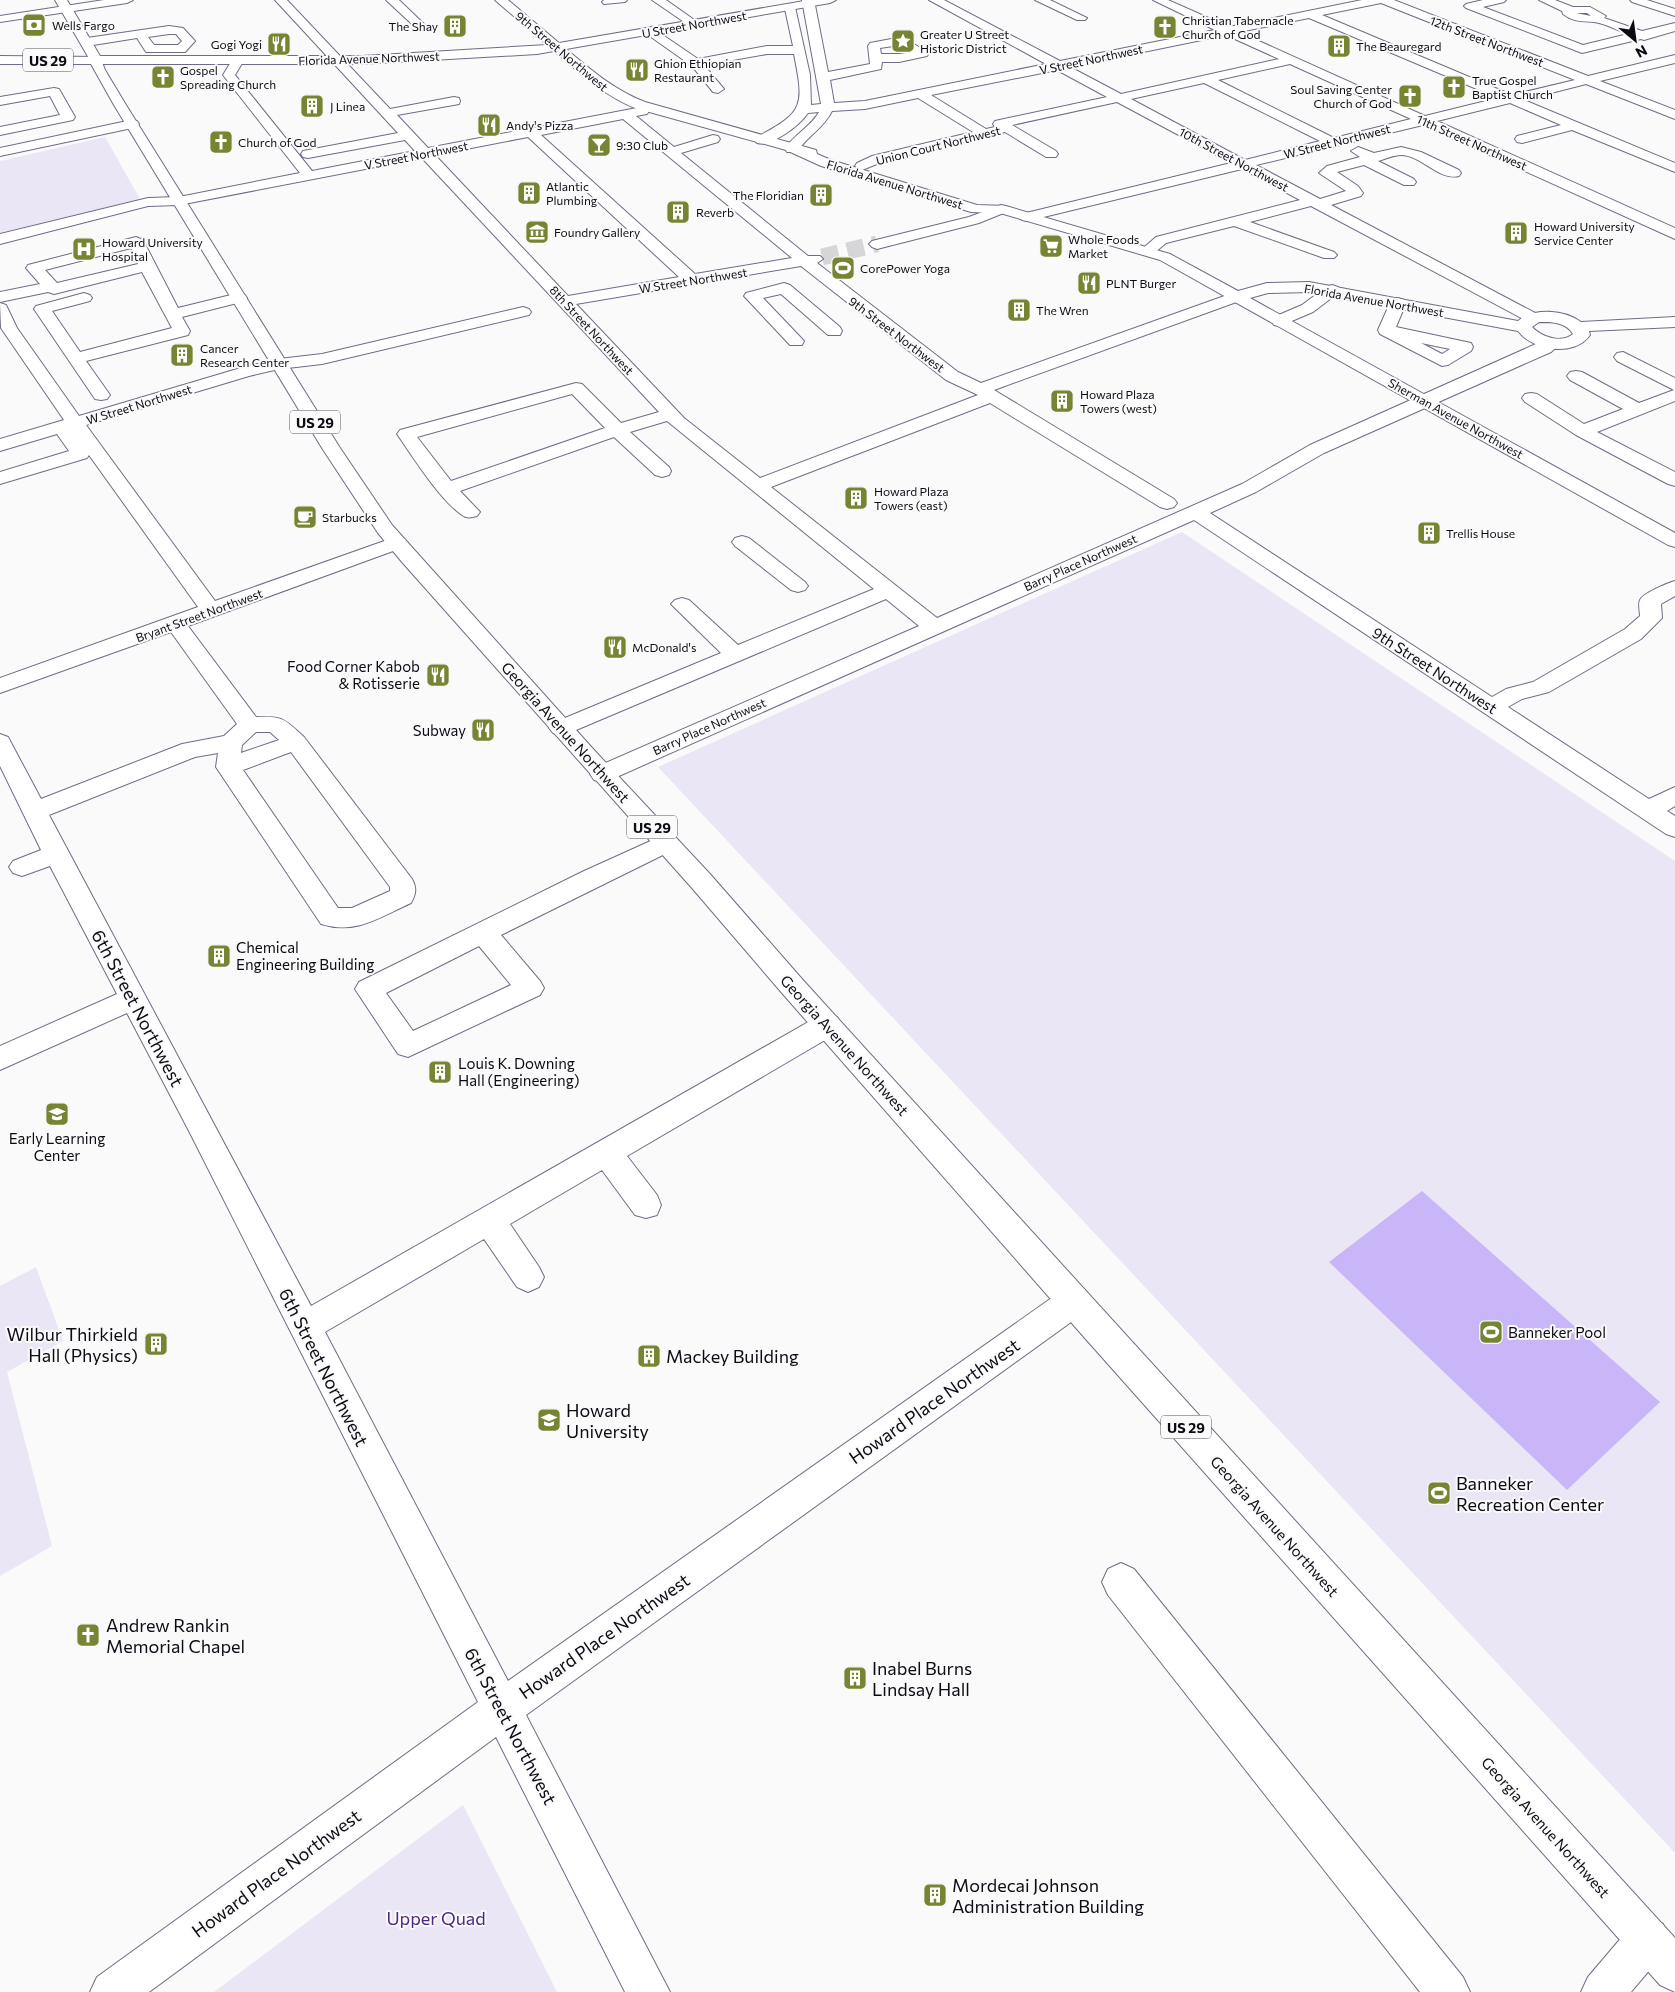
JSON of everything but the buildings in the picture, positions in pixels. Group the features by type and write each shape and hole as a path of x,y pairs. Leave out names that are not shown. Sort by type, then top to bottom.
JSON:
{"main road":[{"path":"0,18 64,4 127,0"},
{"name":"8th Street Northwest","path":"281,0 670,414 933,626"},
{"path":"392,0 418,24"},
{"name":"9th Street Northwest","path":"501,0 614,94 653,109"},
{"path":"608,2 621,0"},
{"path":"658,0 694,24"},
{"name":"U Street Northwest","path":"557,48 694,24 790,4 830,0"},
{"path":"1041,0 1082,18"},
{"name":"11th Street Northwest","path":"1159,0 1675,234"},
{"name":"V Street Northwest","path":"803,109 828,109 865,105 1379,0"},
{"name":"12th Street Northwest","path":"1384,0 1675,115"},
{"path":"1500,0 1470,6 1582,49 1675,27"},
{"path":"1545,0 1571,10 1595,12 1600,16 1596,19 1658,41"},
{"path":"1636,0 1675,14"},
{"path":"792,149 795,142 821,120 828,109 828,98 809,2"},
{"path":"941,3 967,2"},
{"name":"10th Street Northwest","path":"941,3 1315,202 1529,322"},
{"name":"Georgia Avenue Northwest","path":"64,4 87,42 99,70 279,364 345,470 397,543 1675,1970"},
{"path":"762,140 789,125 803,109 805,91 790,4"},
{"path":"1310,14 1675,168"},
{"path":"650,32 696,63 718,89"},
{"path":"87,42 140,34"},
{"name":"Florida Avenue Northwest","path":"0,60 337,60 557,48"},
{"path":"696,63 768,50 799,50"},
{"path":"824,77 877,66 878,58"},
{"name":"W Street Northwest","path":"1027,216 1675,59"},
{"path":"238,60 228,75 309,176"},
{"path":"1118,98 1290,60"},
{"path":"1204,78 1336,142 1409,182"},
{"path":"0,101 54,92 68,117 4,132"},
{"path":"920,94 984,133"},
{"name":"Union Court Northwest","path":"1006,128 1000,124 1118,98"},
{"path":"388,113 454,101"},
{"path":"1657,108 1675,103"},
{"name":"Florida Avenue Northwest","path":"653,109 792,149 862,166 996,205 1001,209"},
{"name":"V Street Northwest","path":"179,201 653,109"},
{"path":"1543,112 1552,110 1604,132"},
{"name":"9th Street Northwest","path":"625,114 804,261 952,376 993,397 1167,503"},
{"path":"0,152 20,146 132,124"},
{"path":"1522,139 1574,125"},
{"path":"1006,128 1051,154"},
{"name":"Union Court Northwest","path":"862,166 877,159 1006,128"},
{"path":"4,132 17,134 22,139 20,146"},
{"path":"531,132 692,280"},
{"path":"308,154 408,135"},
{"path":"671,152 713,139"},
{"path":"1600,149 1619,144"},
{"name":"Florida Avenue Northwest","path":"792,149 826,163 976,209 1001,209 1148,251 1165,257 1236,297 1262,289 1287,286 1332,290 1398,303 1529,322 1557,318 1578,327 1675,322"},
{"path":"1148,251 1161,240 1356,193 1354,189 1326,173 1332,169 1369,159 1401,151 1416,154 1454,173"},
{"path":"0,238 148,202 179,201"},
{"path":"0,247 152,210 179,201"},
{"path":"877,244 974,220 1001,209"},
{"path":"1234,221 1329,255"},
{"path":"76,358 182,331 136,242 34,268 54,289 151,272"},
{"name":"W Street Northwest","path":"565,301 822,257"},
{"path":"101,395 42,309 151,272"},
{"path":"0,297 51,286"},
{"path":"796,341 752,296 784,288 834,331"},
{"path":"1280,321 1306,310 1332,290"},
{"path":"757,486 993,397 1236,297"},
{"name":"Sherman Avenue Northwest","path":"1236,297 1675,541"},
{"path":"173,314 239,298"},
{"path":"1386,330 1398,303"},
{"path":"0,308 9,328 68,425 211,610"},
{"name":"W Street Northwest","path":"0,445 279,364 322,359 524,312"},
{"path":"780,346 878,319"},
{"name":"Florida Avenue Northwest","path":"1529,322 1530,334 1553,343"},
{"path":"1553,343 1569,343 1580,338 1582,335 1578,327"},
{"name":"Barry Place Northwest","path":"602,774 933,626 1249,488 1317,449 1553,343"},
{"path":"1623,357 1675,385"},
{"path":"1576,376 1637,408"},
{"path":"470,512 447,489 406,434 576,388 617,430 662,471"},
{"path":"1582,431 1637,408 1675,395"},
{"path":"1531,398 1582,431 1675,480"},
{"path":"447,489 617,430 670,414"},
{"path":"0,478 80,454 68,425"},
{"name":"9th Street Northwest","path":"1195,512 1675,828"},
{"path":"742,542 798,586"},
{"name":"Bryant Street Northwest","path":"0,686 397,543"},
{"path":"1491,707 1514,694 1541,687 1633,634 1651,618 1650,601 1675,586"},
{"path":"561,728 889,590"},
{"path":"682,604 736,655"},
{"path":"175,624 250,725"},
{"path":"35,811 190,750 231,743 250,725 276,724 296,742 403,886 402,896 355,918 330,917 228,767 231,743"},
{"path":"228,767 296,742"},
{"name":"6th Street Northwest","path":"2,751 199,1122 648,1992"},
{"path":"1649,810 1675,795"},
{"path":"483,932 530,988 408,1046 369,989 483,932 666,843"},
{"path":"22,868 56,854"},
{"path":"0,1059 132,999"},
{"path":"304,1328 827,1025"},
{"path":"606,1152 646,1206"},
{"path":"489,1220 528,1277"},
{"name":"Howard Place Northwest","path":"112,1992 502,1709 1074,1301"},
{"path":"1121,1582 1448,1992"},
{"path":"1602,1992 1648,1939"}],"green space":[{"path":"105,137 140,199 0,233 0,161"},
{"name":"Banneker Recreation Center","path":"1182,532 1675,861 1675,1853 658,767"},
{"path":"36,1267 63,1341 7,1372 52,1546 0,1576 0,1286"},
{"name":"Upper Quad","path":"463,1805 557,1992 214,1992"}],"shaded area":[{"name":"Banneker Pool","path":"1422,1191 1660,1402 1567,1490 1329,1262"}],"tunnel":[{"path":"822,257 877,244"}],"place":[{"name":"Wells Fargo","path":"34,25"},
{"name":"The Shay","path":"455,26"},
{"name":"Christian Tabernacle Church of God","path":"1165,27"},
{"name":"Greater U Street Historic District","path":"903,41"},
{"name":"Gogi Yogi","path":"279,44"},
{"name":"The Beauregard","path":"1339,46"},
{"name":"Ghion Ethiopian Restaurant","path":"637,70"},
{"name":"Gospel Spreading Church","path":"163,77"},
{"name":"True Gospel Baptist Church","path":"1454,87"},
{"name":"Soul Saving Center Church of God","path":"1410,96"},
{"name":"J Linea","path":"312,106"},
{"name":"Andy's Pizza","path":"489,125"},
{"name":"Church of God","path":"221,142"},
{"name":"9:30 Club","path":"599,145"},
{"name":"Atlantic Plumbing","path":"529,193"},
{"name":"The Floridian","path":"821,195"},
{"name":"Reverb","path":"678,212"},
{"name":"Foundry Gallery","path":"537,232"},
{"name":"Howard University Service Center","path":"1516,233"},
{"name":"Whole Foods Market","path":"1051,246"},
{"name":"Howard University Hospital","path":"84,249"},
{"name":"CorePower Yoga","path":"843,268"},
{"name":"PLNT Burger","path":"1089,283"},
{"name":"The Wren","path":"1019,310"},
{"name":"Cancer Research Center","path":"182,355"},
{"name":"Howard Plaza Towers (west)","path":"1062,401"},
{"name":"Howard Plaza Towers (east)","path":"856,498"},
{"name":"Starbucks","path":"305,517"},
{"name":"Trellis House","path":"1429,533"},
{"name":"McDonald's","path":"615,647"},
{"name":"Food Corner Kabob & Rotisserie","path":"438,675"},
{"name":"Subway","path":"483,730"},
{"name":"Chemical Engineering Building","path":"219,956"},
{"name":"Louis K. Downing Hall (Engineering)","path":"440,1072"},
{"name":"Early Learning Center","path":"57,1114"},
{"name":"Banneker Pool","path":"1491,1332"},
{"name":"Wilbur Thirkield Hall (Physics)","path":"156,1344"},
{"name":"Mackey Building","path":"649,1356"},
{"name":"Howard University","path":"549,1420"},
{"name":"Banneker Recreation Center","path":"1439,1493"},
{"name":"Andrew Rankin Memorial Chapel","path":"88,1635"},
{"name":"Inabel Burns Lindsay Hall","path":"855,1678"},
{"name":"Mordecai Johnson Administration Building","path":"935,1895"}]}
